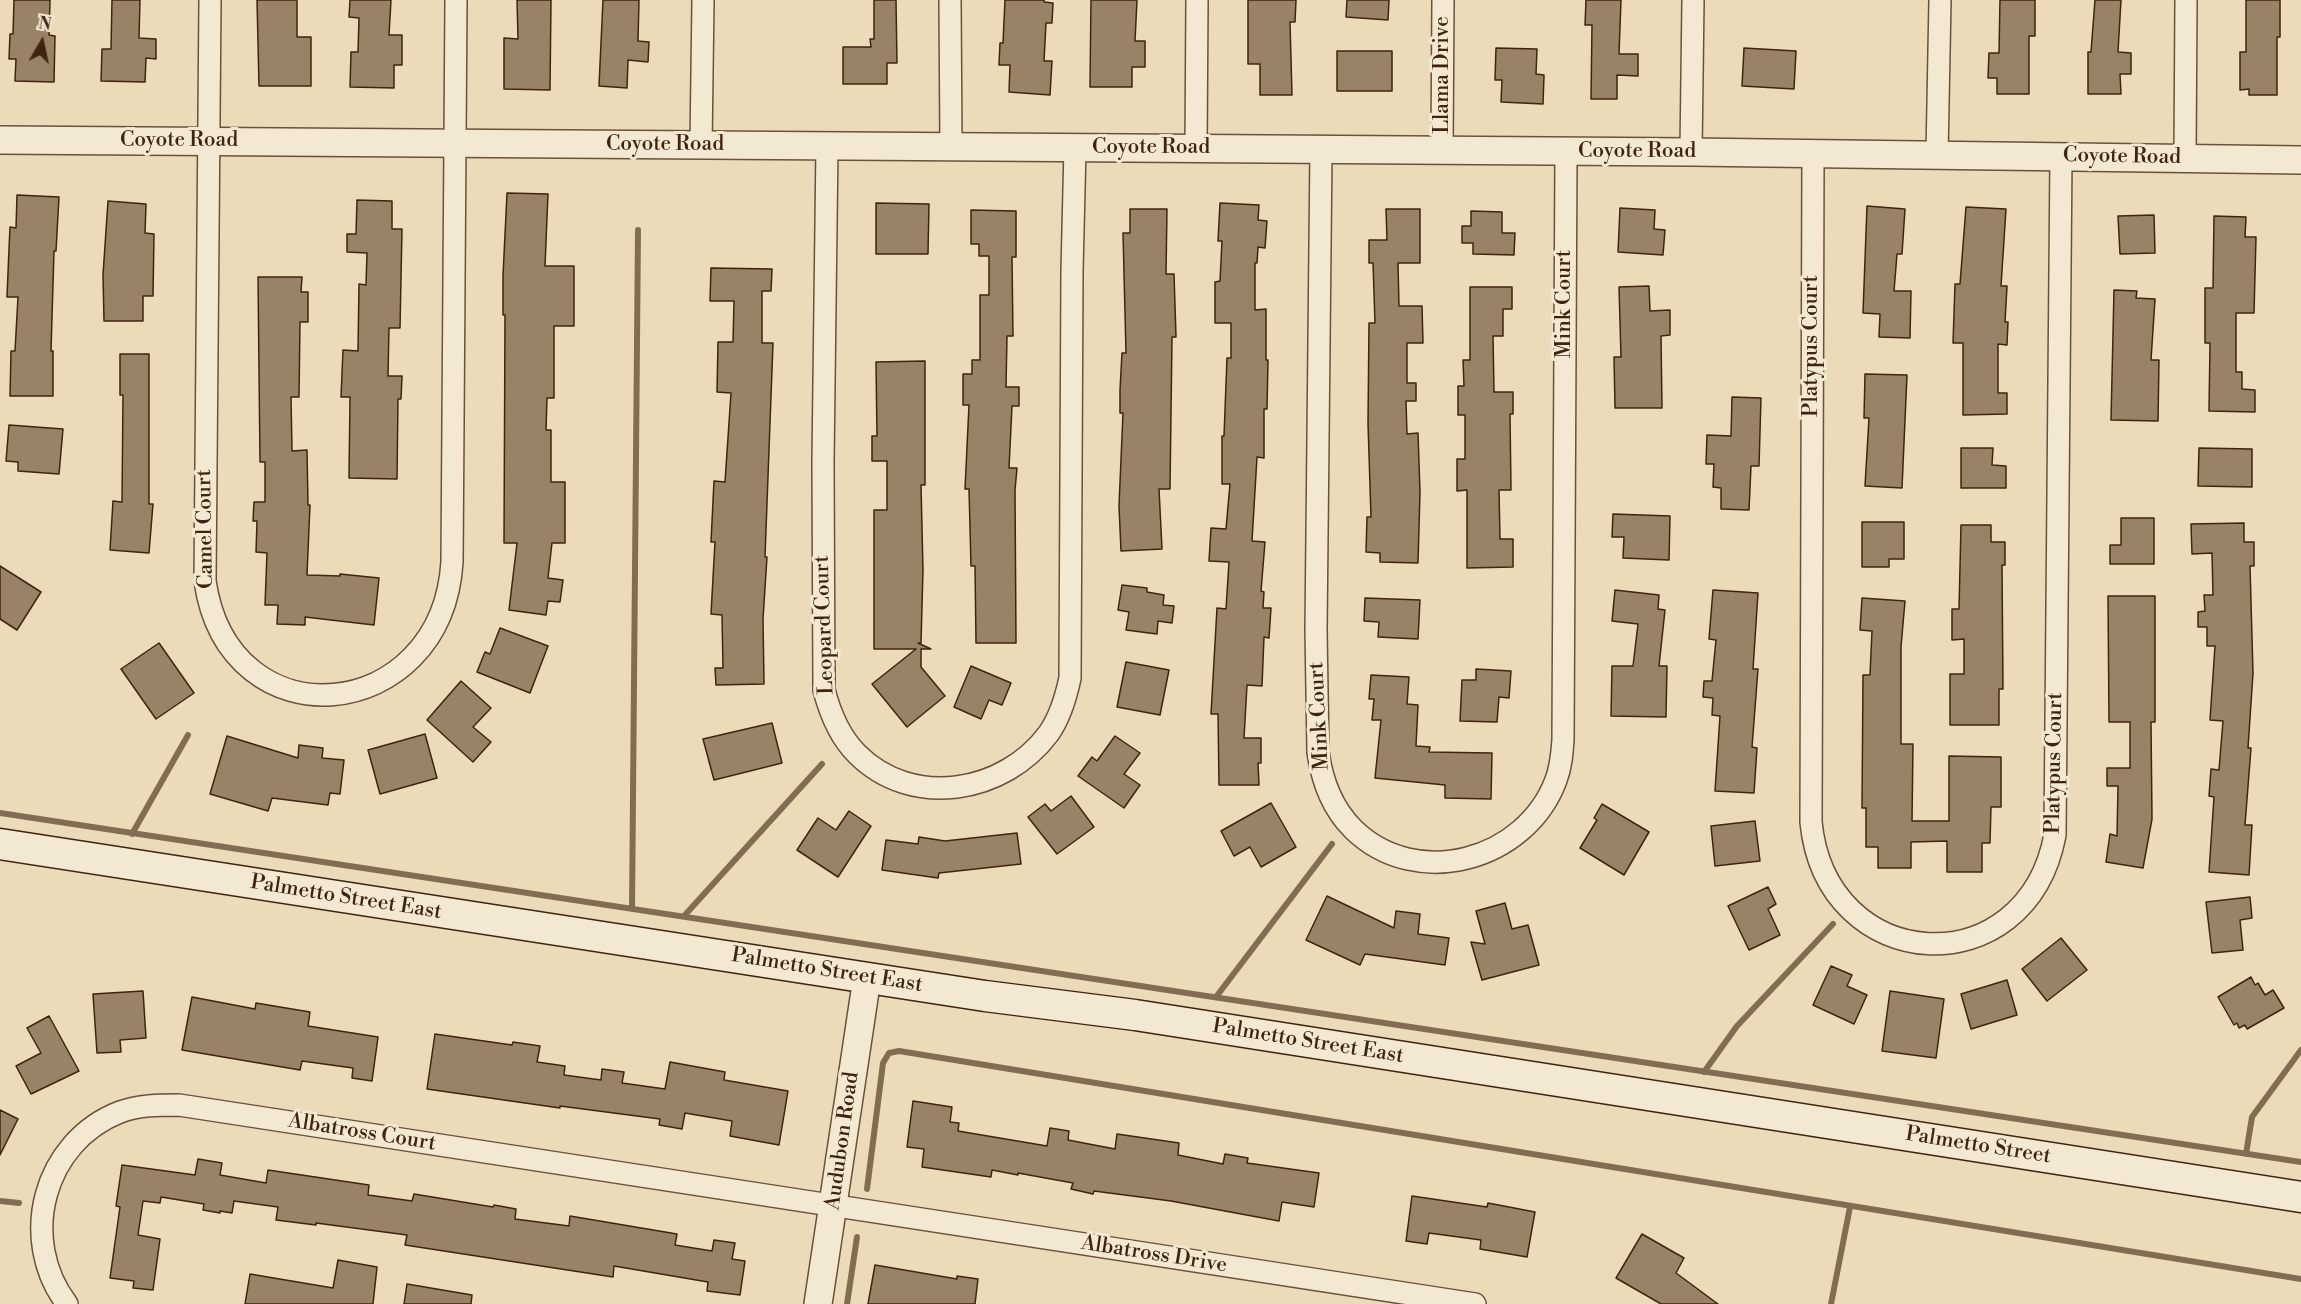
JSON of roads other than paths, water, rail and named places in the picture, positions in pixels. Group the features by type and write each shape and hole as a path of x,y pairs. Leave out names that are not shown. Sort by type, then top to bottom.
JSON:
{"main road":[{"name":"Palmetto Street East","path":"0,844 985,996 1135,1015 1654,1096"},
{"name":"Palmetto Street","path":"1654,1096 2301,1197"}],"street":[{"name":"Camel Court","path":"210,0 205,558 208,600 213,619 222,636 247,666 280,686 319,695 338,694 376,684 404,666 427,641 436,627 448,595 452,562 456,0"},
{"path":"701,145 703,0"},
{"path":"950,0 951,147"},
{"path":"1196,149 1197,0"},
{"name":"Llama Drive","path":"1442,151 1443,0"},
{"path":"1691,153 1693,0"},
{"path":"1937,155 1940,0"},
{"path":"2185,157 2186,0"},
{"name":"Coyote Road","path":"0,140 2185,157 2301,160"},
{"name":"Leopard Court","path":"827,146 823,462 824,690 835,724 856,753 878,770 902,782 937,789 955,788 991,779 1024,759 1050,731 1059,714 1070,678 1072,271 1075,148"},
{"name":"Mink Court","path":"1321,150 1316,630 1320,769 1332,801 1342,816 1360,835 1398,856 1432,862 1472,858 1508,842 1537,815 1548,798 1561,760 1563,740 1566,152"},
{"name":"Platypus Court","path":"1813,154 1811,810 1813,842 1826,879 1836,895 1857,916 1882,932 1900,939 1939,944 1976,936 2010,918 2024,904 2045,872 2055,835 2061,156"},
{"name":"Audubon Road","path":"818,1304 867,978"},
{"name":"Albatross Court","path":"67,1304 50,1277 41,1238 41,1218 50,1180 71,1146 86,1132 120,1112 159,1104 179,1105 833,1206"},
{"name":"Albatross Drive","path":"833,1206 1475,1304"}],"waterway":[{"path":"632,908 638,230"},
{"path":"132,834 188,735"},
{"path":"684,916 822,764"},
{"path":"0,813 2301,1162"},
{"path":"1216,997 1332,844"},
{"path":"1704,1072 1737,1026 1833,924"},
{"path":"2246,1154 2252,1117 2301,1050"},
{"path":"867,1189 883,1063 889,1053 899,1051 2301,1279"},
{"path":"0,1201 19,1203"},
{"path":"1831,1304 1850,1207"},
{"path":"847,1304 857,1237"}]}
